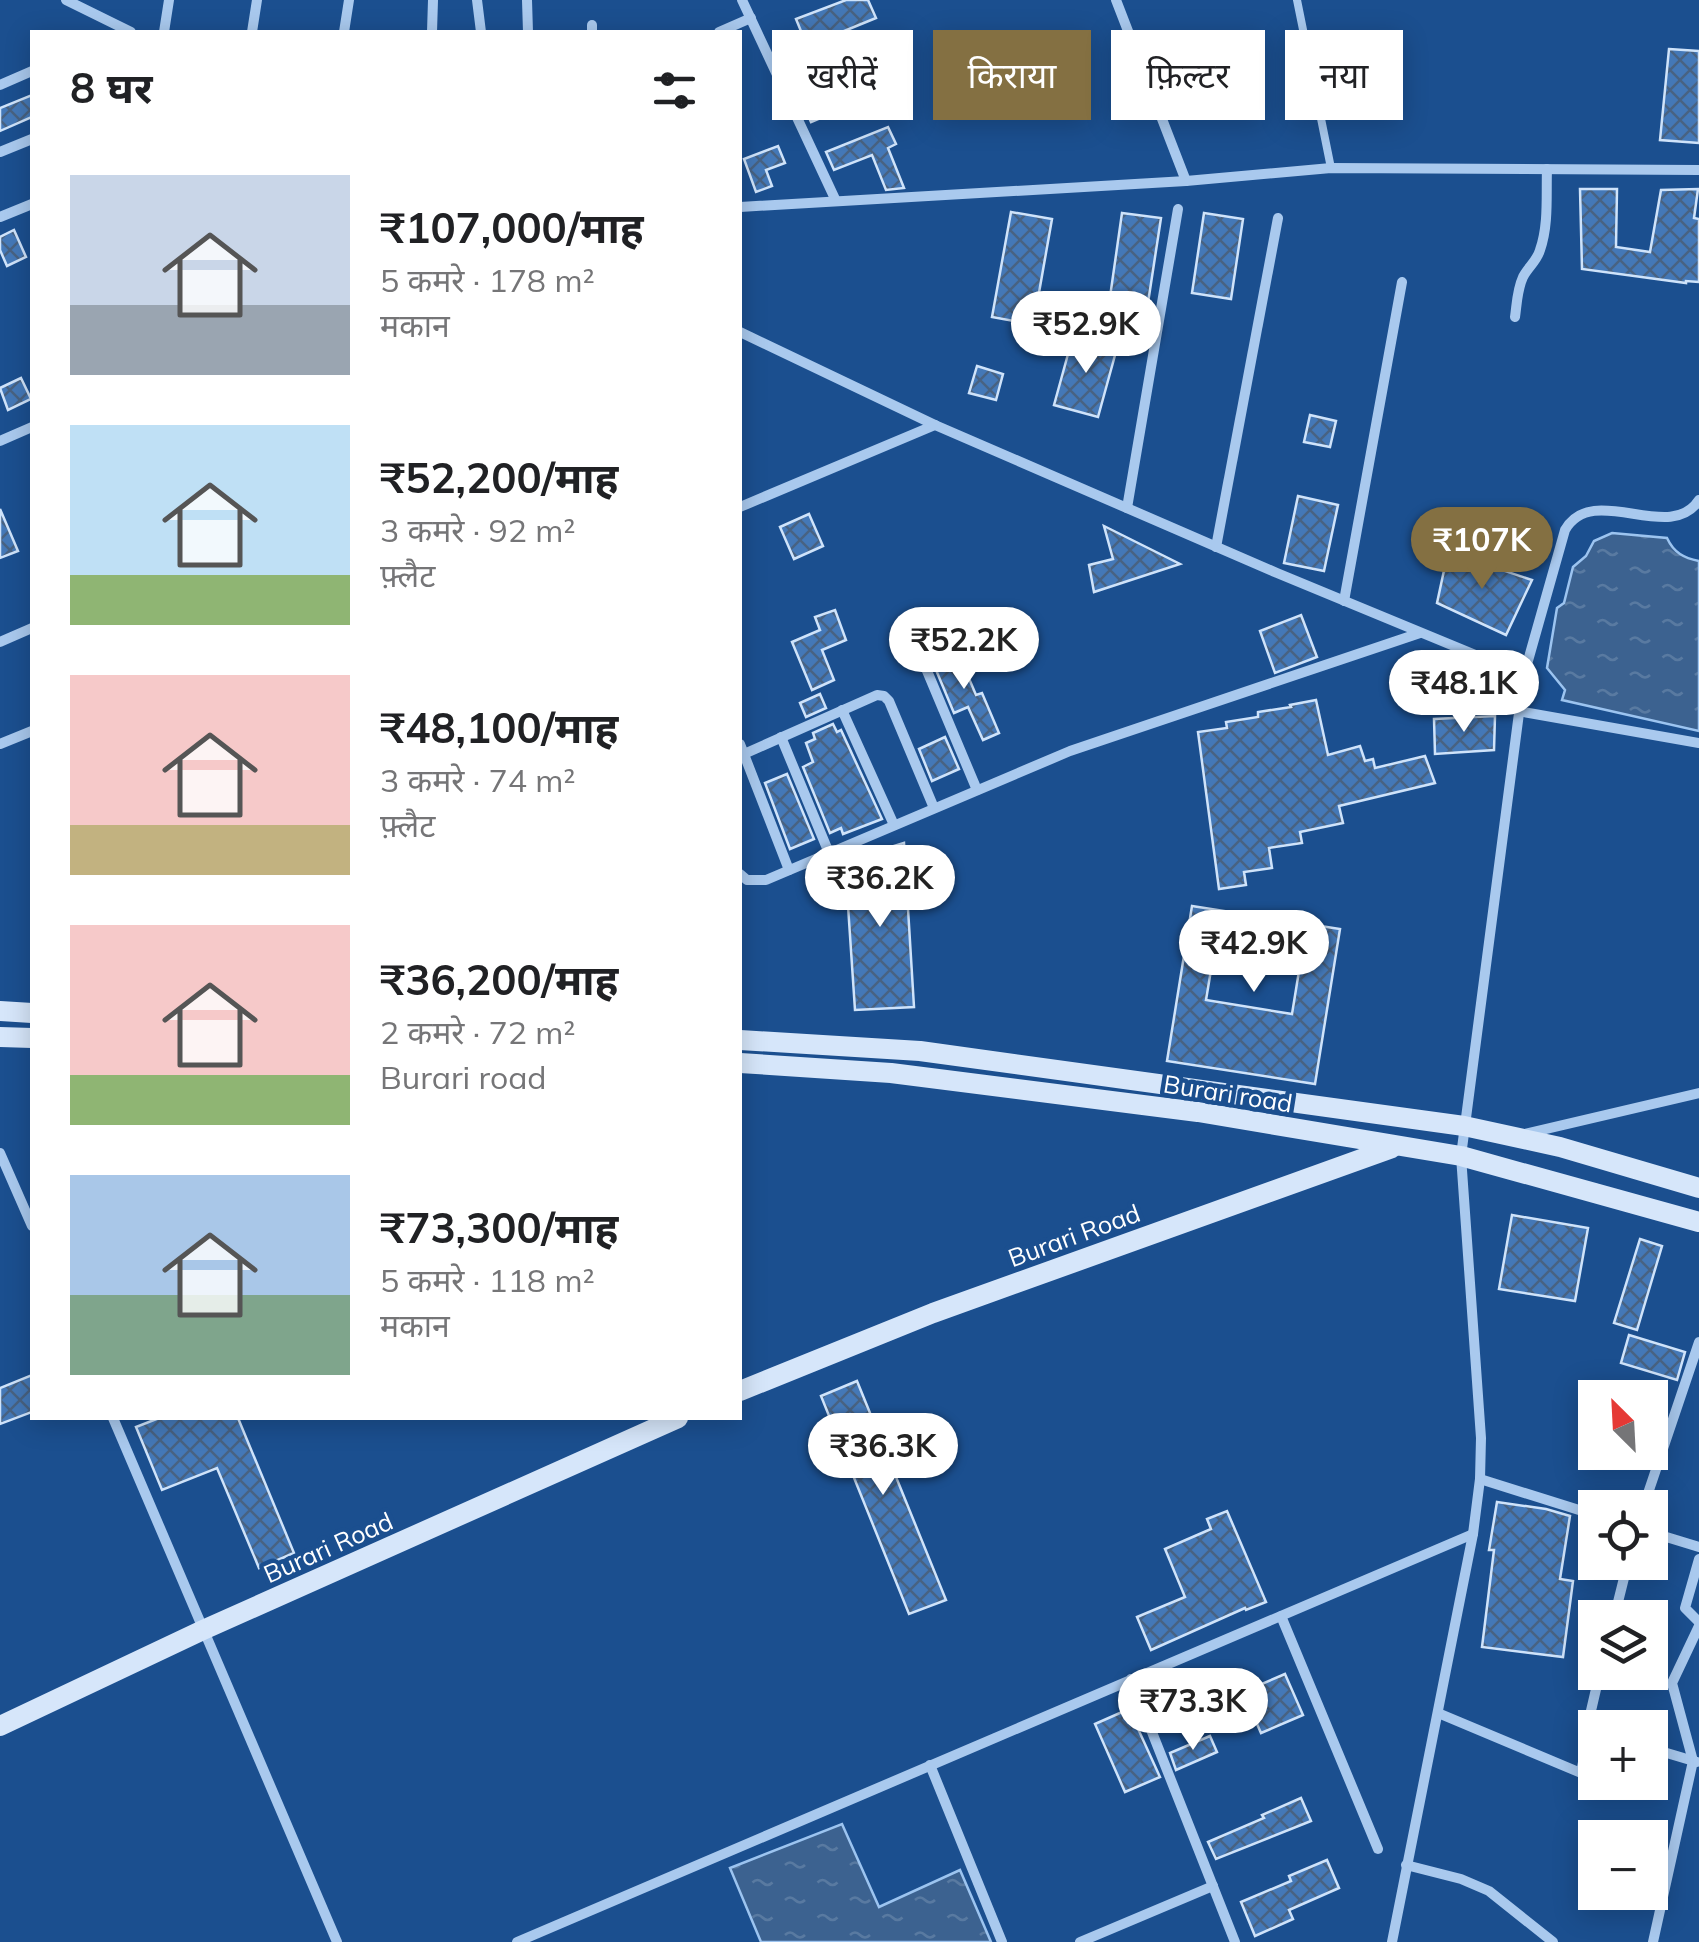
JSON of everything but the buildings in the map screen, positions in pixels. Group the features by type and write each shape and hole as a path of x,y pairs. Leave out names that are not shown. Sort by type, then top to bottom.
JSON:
{"main road":[{"path":"0,1011 30,1013"},
{"path":"0,1037 30,1038"},
{"name":"Burari road","path":"742,1040 920,1050 1464,1126 1560,1147 1699,1188"},
{"name":"Burari road","path":"742,1063 890,1073 1216,1115 1460,1156 1699,1222"},
{"path":"1397,1146 1414,1119"},
{"name":"Burari Road","path":"742,1390 951,1306 1397,1146"},
{"name":"Burari Road","path":"0,1726 203,1630 674,1420"}],"street":[{"path":"164,30 169,0"},
{"path":"252,30 257,0"},
{"path":"344,30 349,0"},
{"path":"432,30 433,0"},
{"path":"477,0 480,30"},
{"path":"527,0 528,30"},
{"path":"742,0 836,201"},
{"path":"1116,0 1186,181"},
{"path":"73,2 122,30"},
{"path":"724,30 751,18"},
{"path":"0,85 30,72"},
{"path":"0,152 30,140"},
{"path":"742,207 1186,181 1330,168 1699,170"},
{"path":"1515,316 1518,291 1541,248 1547,169"},
{"path":"0,217 30,205"},
{"path":"1127,508 1178,209"},
{"path":"1216,547 1278,218"},
{"path":"1344,601 1402,282"},
{"path":"742,333 935,425 1524,675"},
{"path":"743,506 935,425"},
{"path":"0,441 30,429"},
{"path":"1392,1942 1473,1534 1480,1479 1481,1438 1460,1156 1524,675 1564,530 1571,519 1597,510 1682,516 1694,509 1699,500"},
{"path":"0,642 30,629"},
{"path":"742,876 747,880 766,880 1070,751 1421,632"},
{"path":"922,658 978,790"},
{"path":"789,870 742,749 781,738 878,695 884,696 934,808"},
{"path":"842,710 894,825"},
{"path":"1518,711 1699,743"},
{"path":"0,744 30,732"},
{"path":"781,738 830,853"},
{"path":"1514,1136 1699,1093"},
{"path":"0,1153 30,1221"},
{"path":"1649,1490 1699,1342"},
{"path":"114,1420 333,1940"},
{"path":"1480,1479 1578,1510"},
{"path":"517,1942 1473,1534"},
{"path":"1668,1538 1699,1547"},
{"path":"1653,1942 1696,1762 1672,1683 1699,1624 1685,1608 1699,1558"},
{"path":"1281,1616 1378,1850"},
{"path":"1131,1680 1236,1942"},
{"path":"1438,1713 1578,1772"},
{"path":"1668,1753 1696,1762"},
{"path":"930,1765 1002,1942"},
{"path":"1406,1865 1461,1879 1489,1891 1553,1942"},
{"path":"1080,1942 1213,1886"}],"lane":[{"path":"1297,0 1330,168"}],"water":[{"path":"1612,533 1667,538 1680,554 1699,561 1699,731 1562,700 1565,690 1547,668 1557,608 1564,603 1573,567 1586,556 1594,541"},
{"path":"842,1824 879,1907 960,1870 991,1942 761,1942 730,1868"}]}
